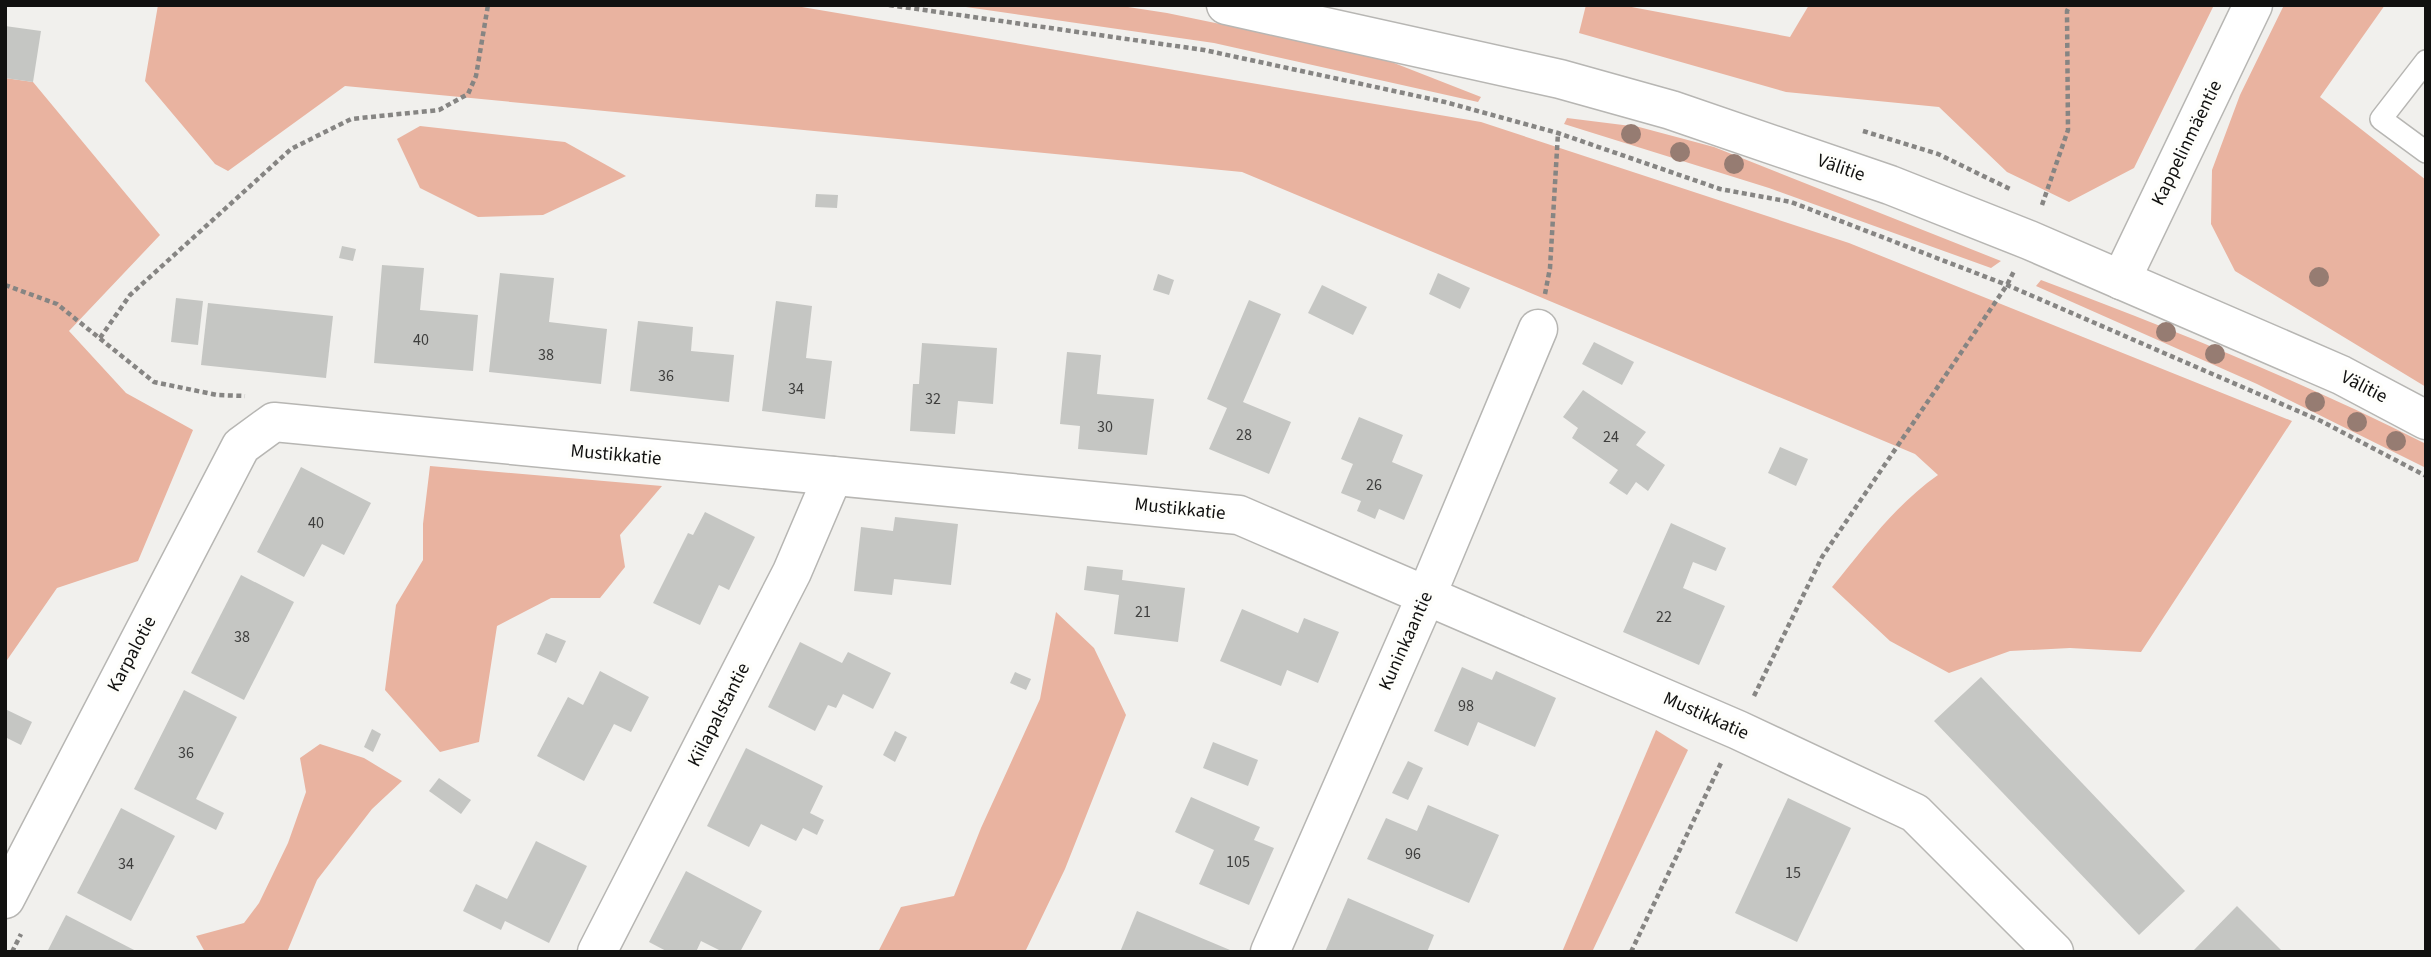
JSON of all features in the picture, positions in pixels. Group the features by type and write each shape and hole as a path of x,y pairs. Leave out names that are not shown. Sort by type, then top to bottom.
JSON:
{"street":[{"name":"Välitie","path":"1226,5 1560,79 1671,110 1890,185 2029,240 2341,375 2426,420"},
{"name":"Kappelinmäentie","path":"2122,280 2253,5"},
{"name":"Kuninkaantie","path":"1270,952 1427,594 1538,329"},
{"name":"Mustikkatie","path":"274,422 1239,515 1738,730 1915,813 2054,952"},
{"name":"Karpalotie","path":"5,899 241,446 274,422"},
{"name":"Kiilapalstantie","path":"597,952 792,572 833,476"}],"lane":[{"path":"2426,61 2381,119 2426,152"}],"path":[{"path":"100,338 130,295 291,149 351,119 439,110 468,94 476,76 488,5"},
{"path":"889,5 1203,50 1445,102 1558,133 1720,190 1791,202 2007,285 2320,421 2426,476"},
{"path":"1630,952 1822,558 2007,285 2029,240 2068,130 2067,11 2070,5"},
{"path":"1863,131 1938,154 2019,194"},
{"path":"1538,329 1550,268 1558,133"},
{"path":"2031,199 2042,205"}],"shaded area":[{"path":"158,5 790,5 1481,122 1849,243 2292,421 2141,652 2070,648 2010,651 1949,673 1890,641 1832,587 1894,513 1938,475 1915,454 1242,172 345,86 228,171 215,164 145,81"},
{"path":"952,5 1115,5 1167,13 1389,61 1481,97 1478,102 1214,43"},
{"path":"1586,5 1621,5 1790,37 1809,5 2214,5 2134,168 2069,202 2007,172 1939,107 1786,92 1579,33"},
{"path":"2284,5 2385,5 2320,97 2426,180 2426,387 2235,271 2211,224 2212,170 2240,95"},
{"path":"5,78 33,82 160,235 69,331 126,393 193,430 138,561 57,588 5,663"},
{"path":"1567,118 1639,127 1714,147 2001,261 1991,268 1769,188 1564,124"},
{"path":"420,126 565,142 626,176 543,215 478,217 420,188 397,139"},
{"path":"2041,280 2236,357 2379,421 2426,444 2426,468 2257,384 2036,286"},
{"path":"430,466 662,486 620,535 625,567 600,598 551,598 497,626 479,742 440,752 385,690 396,605 423,560 423,524"},
{"path":"1056,612 1094,648 1126,715 1065,869 1025,952 878,952 901,907 954,896 981,828 1040,699"},
{"path":"1656,730 1688,750 1592,952 1562,952"},
{"path":"320,744 364,758 402,781 372,809 317,880 287,952 205,952 196,936 244,923 259,903 288,843 306,792 300,758"}],"building":[{"path":"5,26 41,31 33,82 5,78"},
{"path":"816,194 838,195 837,208 815,207"},
{"path":"342,246 356,249 353,261 339,258"},
{"path":"382,265 424,268 420,310 478,315 473,371 374,363"},
{"path":"500,273 554,278 549,322 607,329 601,384 489,372"},
{"path":"1438,273 1470,288 1460,309 1429,294"},
{"path":"1158,274 1174,280 1169,295 1153,290"},
{"path":"1322,285 1367,307 1353,335 1308,313"},
{"path":"176,298 203,301 198,345 171,342"},
{"path":"1249,300 1281,314 1243,402 1291,422 1269,474 1209,449 1227,408 1207,399"},
{"path":"776,301 812,306 806,358 832,361 825,419 762,411"},
{"path":"208,303 333,316 326,378 201,365"},
{"path":"638,321 693,327 691,351 734,355 729,402 630,391"},
{"path":"1594,342 1634,362 1622,385 1582,364"},
{"path":"922,343 997,348 993,404 958,401 955,434 910,431 913,384 919,384"},
{"path":"1067,352 1101,355 1097,394 1154,399 1147,455 1078,449 1080,426 1060,424"},
{"path":"1583,390 1646,432 1636,445 1665,465 1648,491 1636,482 1627,495 1609,483 1618,470 1572,438 1578,428 1563,417"},
{"path":"1359,417 1403,435 1392,462 1423,475 1404,520 1379,509 1375,519 1357,511 1361,501 1341,493 1353,464 1341,459"},
{"path":"1780,447 1808,459 1796,486 1768,473"},
{"path":"301,467 371,503 344,555 322,544 304,577 257,552"},
{"path":"705,512 755,537 729,590 719,585 700,625 653,603 688,533 693,535"},
{"path":"895,517 958,524 951,585 894,579 892,595 854,591 861,527 893,531"},
{"path":"1671,523 1726,548 1716,571 1693,562 1683,588 1725,606 1699,665 1623,632"},
{"path":"1087,566 1123,570 1122,580 1185,588 1178,642 1114,634 1119,595 1084,590"},
{"path":"241,575 294,602 244,700 191,673"},
{"path":"1242,609 1298,633 1304,618 1339,632 1318,683 1287,670 1281,686 1220,661"},
{"path":"546,633 566,641 556,663 537,654"},
{"path":"800,642 842,663 848,652 891,673 873,709 843,694 836,708 828,705 815,731 768,707"},
{"path":"1462,667 1492,680 1496,671 1556,698 1535,747 1478,722 1468,746 1434,731"},
{"path":"600,671 649,697 631,732 614,724 584,781 537,756 568,697 583,705"},
{"path":"1015,672 1031,679 1026,690 1010,683"},
{"path":"1981,677 2185,891 2139,935 1934,721"},
{"path":"184,690 237,717 196,799 224,813 216,830 134,789"},
{"path":"5,709 32,722 21,745 5,737"},
{"path":"372,729 381,734 373,752 364,747"},
{"path":"895,731 907,737 895,762 883,755"},
{"path":"1213,742 1258,760 1248,786 1203,768"},
{"path":"746,748 823,786 810,813 824,820 817,835 803,828 796,841 761,824 749,847 707,826"},
{"path":"1408,761 1423,768 1408,800 1392,793"},
{"path":"439,778 471,800 461,814 429,791"},
{"path":"1191,797 1260,827 1254,840 1274,848 1249,905 1199,884 1214,850 1175,832"},
{"path":"1788,798 1851,828 1797,942 1735,913"},
{"path":"1428,805 1499,835 1469,903 1367,859 1386,818 1417,831"},
{"path":"121,808 175,836 131,921 77,893"},
{"path":"536,841 587,866 549,943 505,921 501,930 463,911 476,884 507,899"},
{"path":"686,871 762,911 740,952 723,952 701,941 696,952 668,952 649,942"},
{"path":"1348,898 1434,935 1427,952 1325,952"},
{"path":"2237,906 2283,952 2192,952"},
{"path":"1137,911 1230,950 1120,952"},
{"path":"66,915 138,952 47,952"}]}
